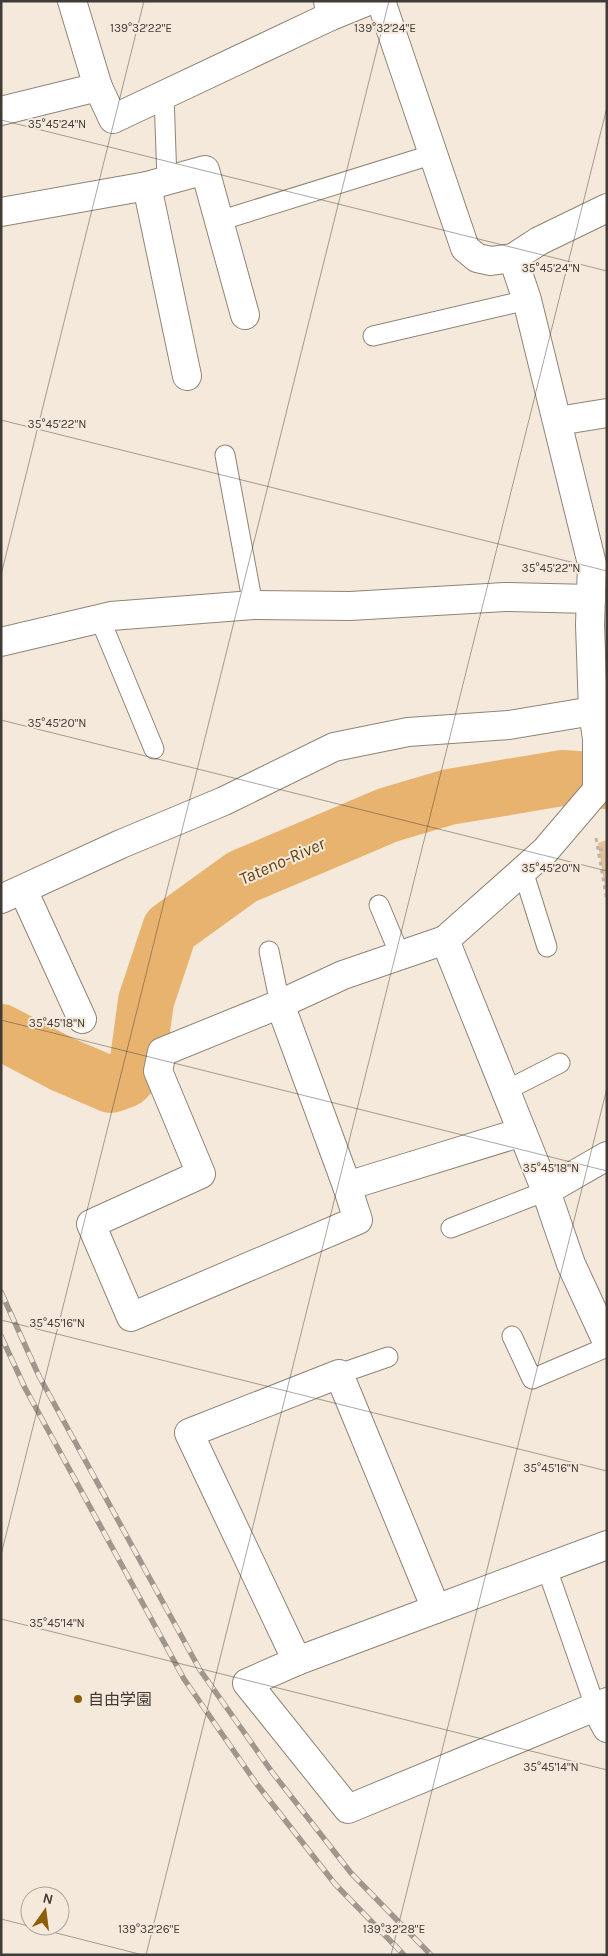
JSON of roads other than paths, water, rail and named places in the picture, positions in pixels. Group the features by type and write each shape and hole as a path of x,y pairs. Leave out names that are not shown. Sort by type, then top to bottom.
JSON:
{"street":[{"path":"72,1 98,87 113,119 164,95 330,9 368,1"},
{"path":"381,1 465,248 477,258 492,261 513,258 539,242 607,208"},
{"path":"1,111 98,87"},
{"path":"1,212 157,184 205,170 245,315"},
{"path":"157,184 187,376"},
{"path":"280,1004 358,1220 131,1317 91,1224 201,1174 158,1071 162,1052 280,1004 343,975 445,940 546,851 596,790 597,739 600,711 590,625 592,564 527,300 513,258"},
{"path":"558,422 607,413"},
{"path":"1,642 111,616 254,605 350,606 505,597 591,599"},
{"path":"82,1019 12,894 121,844 224,801 334,747 408,732 509,725 600,711"},
{"path":"445,940 546,1191 571,1264 607,1342"},
{"path":"347,1186 522,1132"},
{"path":"546,1191 607,1156"},
{"path":"297,1661 189,1433 339,1374 436,1609"},
{"path":"603,1712 348,1809 246,1683 297,1661 546,1566 607,1545"}],"lane":[{"path":"157,184 164,95"},
{"path":"219,221 434,154"},
{"path":"373,336 527,300"},
{"path":"226,455 254,605"},
{"path":"100,619 154,749"},
{"path":"523,871 547,947"},
{"path":"379,905 400,955"},
{"path":"269,951 280,1004"},
{"path":"506,1091 560,1063"},
{"path":"451,1228 546,1191"},
{"path":"512,1336 532,1379 607,1347"},
{"path":"339,1374 388,1357"},
{"path":"546,1566 603,1712"}],"waterway":[{"name":"Tateno-River","path":"1,1032 62,1064 111,1085 125,1080 137,1067 146,1001 170,929 242,877 388,815 449,797 562,778 607,781"}],"railway":[{"path":"1,1292 39,1376 200,1670 272,1772 351,1873 431,1955"},
{"path":"1,1336 25,1388 184,1679 256,1783 335,1884 404,1955"}],"place":[{"name":"自由学園","path":"78,1699"}]}
